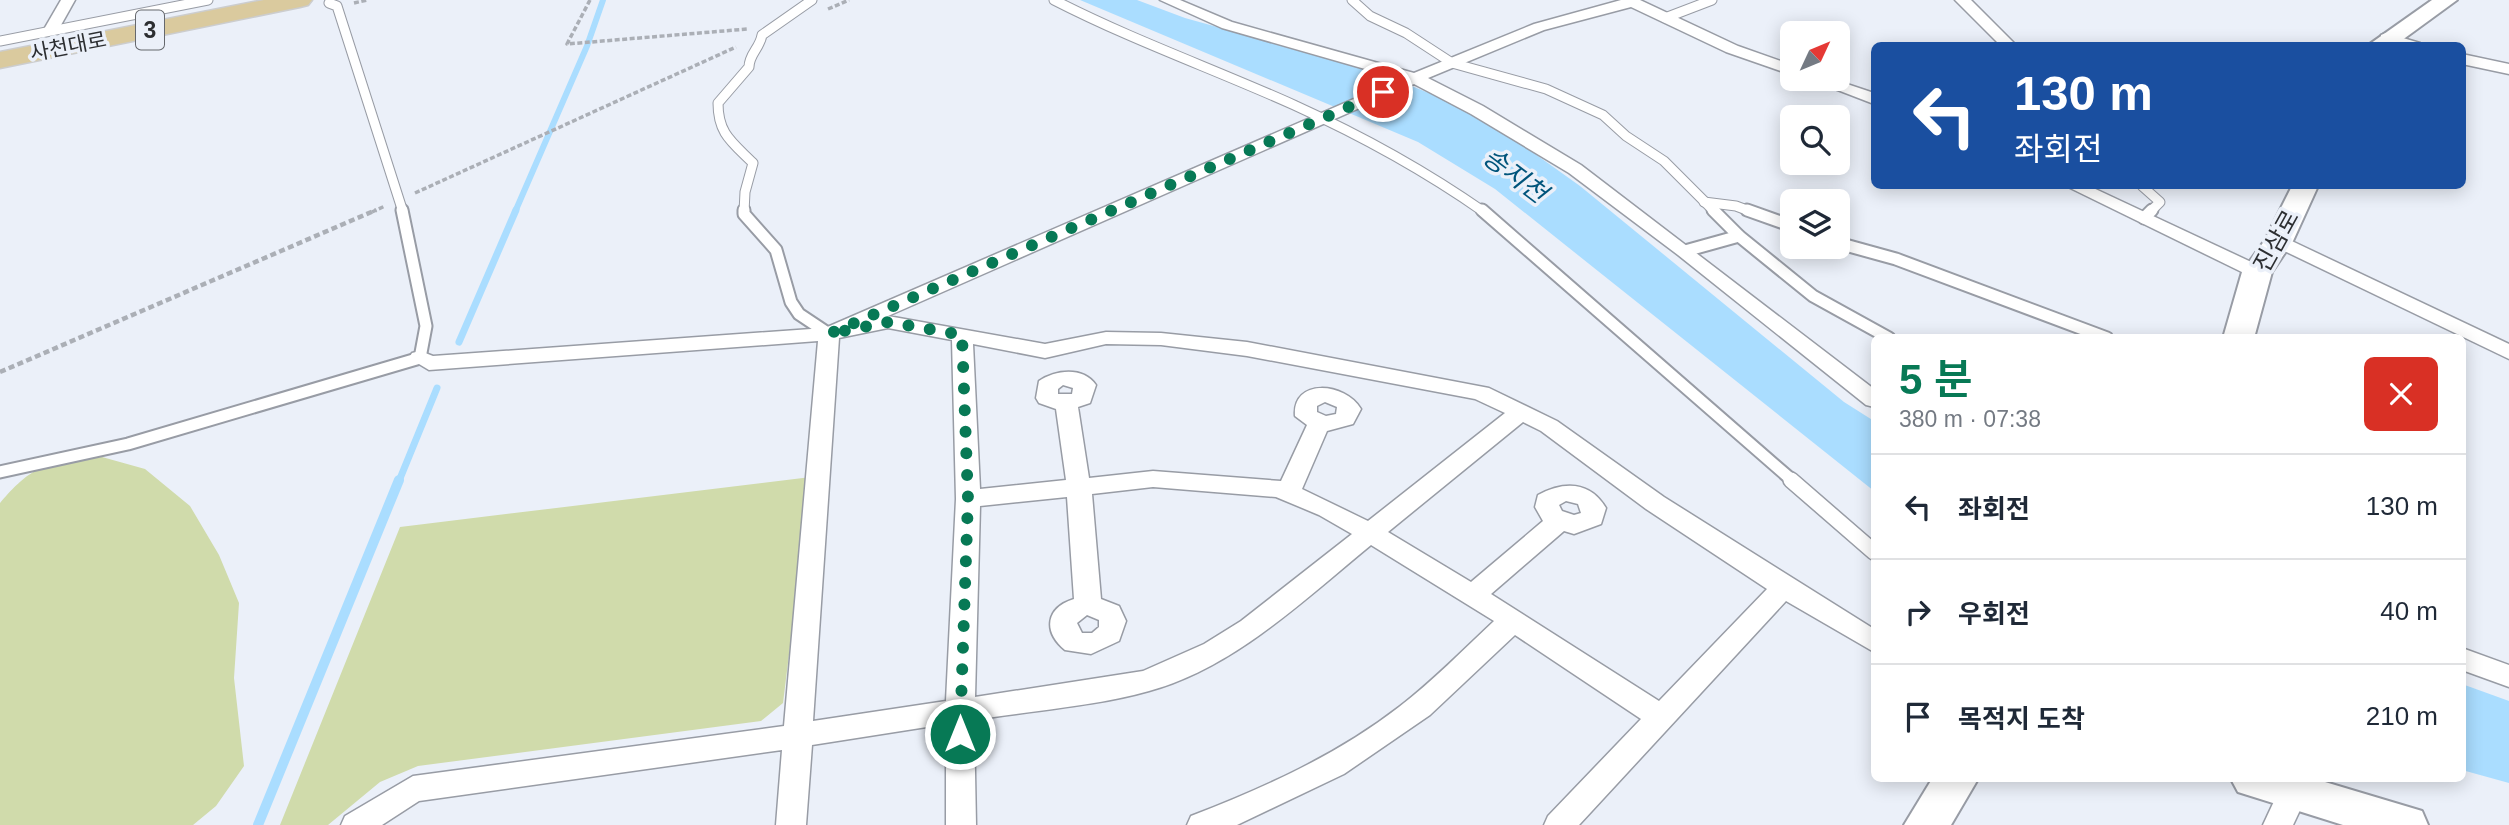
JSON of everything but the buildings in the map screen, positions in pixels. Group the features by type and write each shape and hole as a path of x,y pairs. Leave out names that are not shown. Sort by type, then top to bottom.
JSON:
{"main road":[{"name":"사천대로","path":"0,50 251,0"},
{"name":"사천대로","path":"0,60 300,0"}],"street":[{"path":"51,31 68,0"},
{"path":"1167,0 1227,25 1411,80 1526,138 1575,169 1685,251 1871,398"},
{"path":"1962,0 2006,42"},
{"path":"2382,42 2446,0"},
{"path":"829,334 1411,80 1539,27 1630,1 1732,49 1780,66"},
{"path":"2466,59 2509,69"},
{"path":"1850,91 1871,98"},
{"path":"2081,189 2257,272"},
{"name":"진삼로","path":"2239,334 2257,272 2279,241 2304,189"},
{"path":"2279,241 2509,352"},
{"path":"425,361 517,359 829,334 888,322 1045,352 1106,338 1161,339 1247,349 1481,393 1549,426 1655,503 1871,640"},
{"path":"791,825 829,334"},
{"path":"961,825 960,711 968,499 962,335"},
{"path":"1066,403 1079,489 1088,605"},
{"path":"356,825 413,789 796,736 1147,681 1214,651 1251,628 1521,412"},
{"path":"1288,493 1319,423"},
{"path":"968,499 1153,479 1234,484 1288,493 1328,509 1370,533 1513,620 1661,717"},
{"path":"1473,595 1559,521"},
{"path":"1559,825 1784,587"},
{"path":"1202,825 1281,793 1359,750 1408,716 1513,620"},
{"path":"2466,660 2509,676"},
{"path":"1926,825 1954,782"},
{"path":"2256,782 2286,808 2406,825"}],"lane":[{"path":"0,41 208,0"},
{"path":"812,0 762,35 761,42 749,59 749,67 718,103 718,123 723,132 753,163 745,192 744,214 776,250 792,302 799,314 829,334"},
{"path":"1054,0 1328,116 1408,162 1493,218 1871,549"},
{"path":"1352,0 1370,16 1406,33 1452,63 1546,89 1587,106 1664,160 1739,236 1813,296 1882,334"},
{"path":"1665,18 1713,0"},
{"path":"0,472 128,444 425,361 426,326 400,199 337,6 329,3"},
{"path":"2144,218 2160,202 2145,189"},
{"path":"1704,202 1735,206 1780,222"},
{"path":"1685,251 1739,236"},
{"path":"1850,247 1896,260 2095,334"}],"path":[{"path":"0,372 572,123 762,35 768,28 567,44 590,0"},
{"path":"826,10 849,0"}],"green space":[{"path":"102,457 145,469 190,506 219,555 239,603 234,678 244,766 216,806 193,825 0,825 0,503 24,479 45,467"},
{"path":"811,477 783,703 761,721 418,766 380,782 328,825 280,825 400,527"}],"water":[{"name":"송지천","path":"1080,0 1137,0 1185,18 1378,72 1460,106 1492,123 1580,186 1844,402 1871,419 1871,489 1495,189 1418,142"},
{"path":"2466,685 2509,701 2509,783 2466,771"}],"waterway":[{"path":"515,212 587,46 603,0"},
{"path":"459,342 516,210"},
{"path":"399,481 437,388"},
{"path":"258,825 399,480"}],"route":[{"path":"960,734 968,499 962,335 888,322 829,334 1383,92"}]}
